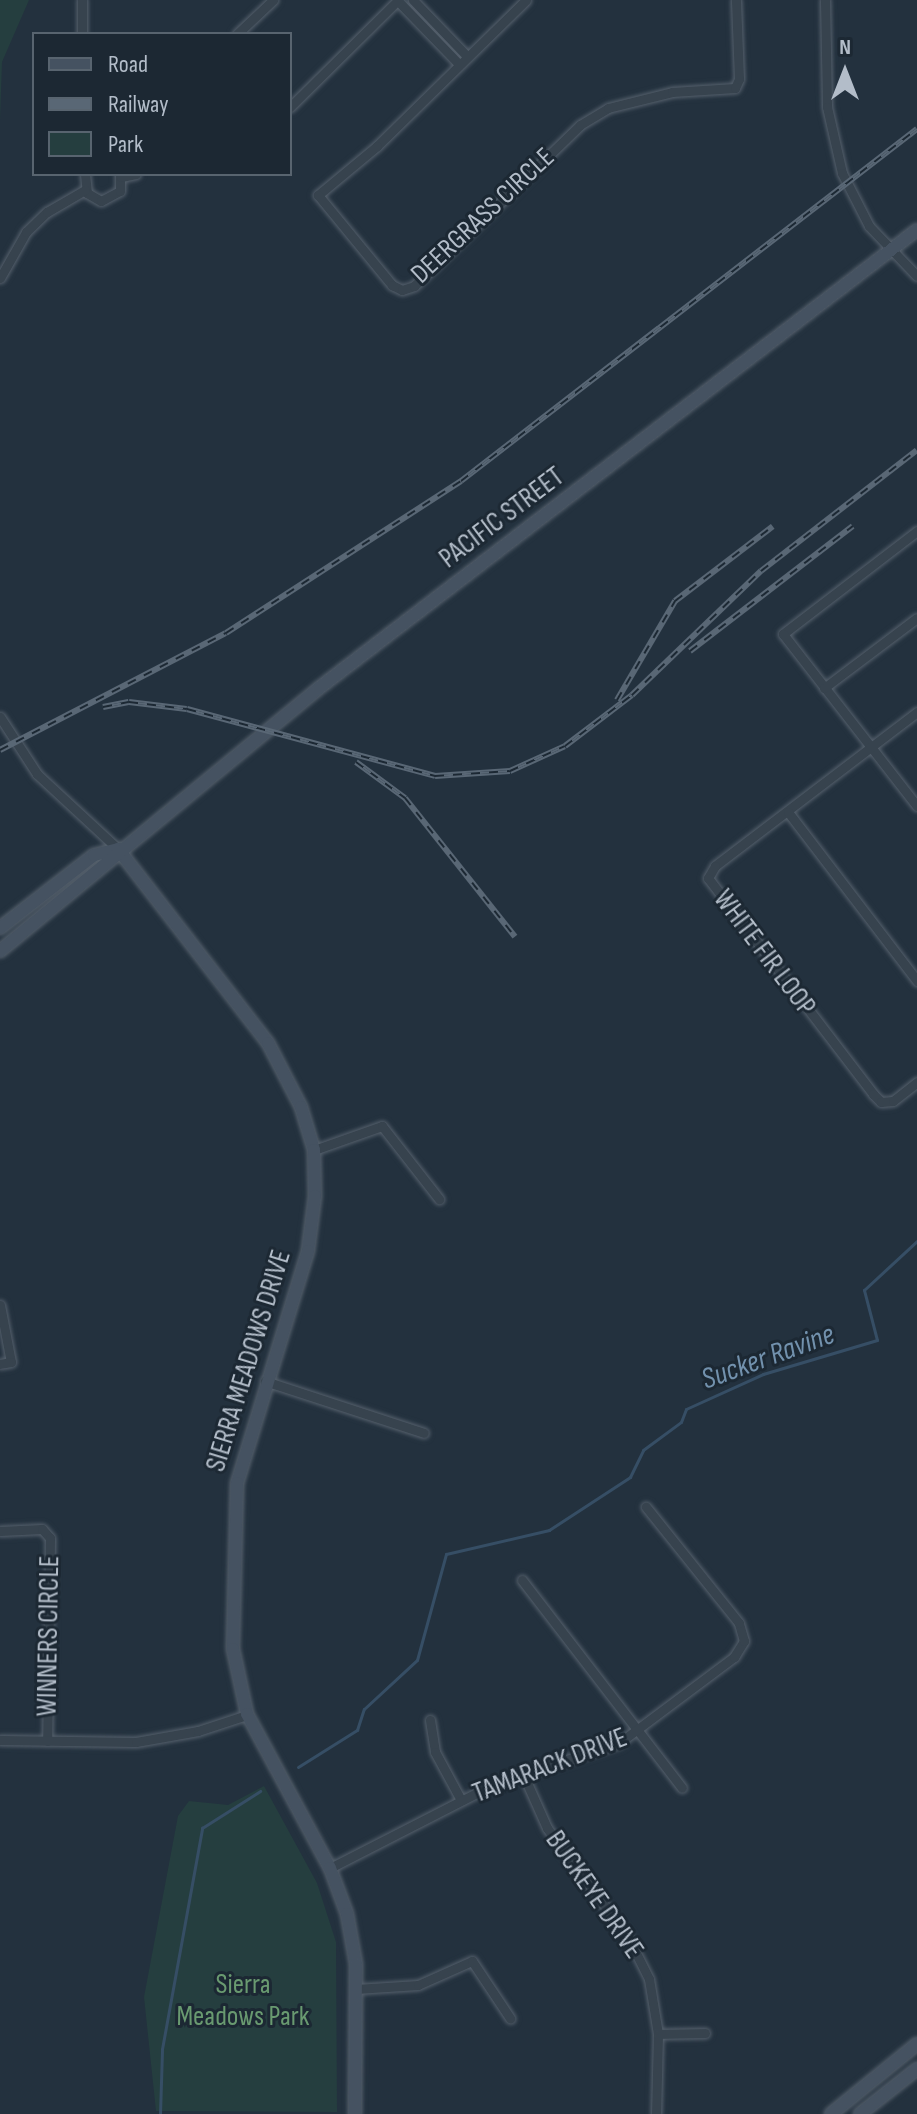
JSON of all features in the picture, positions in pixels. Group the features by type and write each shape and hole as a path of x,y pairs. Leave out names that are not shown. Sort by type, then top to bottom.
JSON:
{"street":[{"path":"82,0 82,32"},
{"path":"239,32 273,0"},
{"path":"292,105 398,0 461,58"},
{"path":"413,0 461,58"},
{"name":"DEERGRASS CIRCLE","path":"526,0 461,58 377,146 318,195 392,285 402,290 414,286 580,125 598,114 646,97 735,88 739,79 736,0"},
{"path":"825,0 829,131 856,204 891,250 917,276"},
{"path":"85,176 85,190 95,199 106,201 120,191 121,176"},
{"path":"0,278 26,232 51,208 85,190"},
{"name":"PACIFIC STREET","path":"0,951 109,864 118,849 319,688 917,230"},
{"path":"917,531 783,634 917,806"},
{"path":"824,688 917,618"},
{"name":"WHITE FIR LOOP","path":"917,712 715,866 708,878 712,889 881,1102 893,1101 917,1082"},
{"path":"0,717 37,774 118,849"},
{"path":"788,812 917,981"},
{"name":"PACIFIC STREET","path":"0,928 94,855 118,849"},
{"name":"SIERRA MEADOWS DRIVE","path":"118,849 268,1043 297,1096 314,1150 315,1196 308,1251 243,1449 233,1522 233,1649 247,1715 330,1868 351,1931 356,1989 355,2114"},
{"path":"314,1150 382,1126 439,1199"},
{"path":"0,1305 11,1362 0,1364"},
{"path":"265,1381 424,1433"},
{"name":"TAMARACK DRIVE","path":"330,1868 461,1800 523,1774 595,1755 639,1731 734,1657 744,1634 646,1507"},
{"name":"WINNERS CIRCLE","path":"0,1531 42,1529 50,1538 47,1741"},
{"path":"522,1580 682,1788"},
{"path":"0,1740 136,1742 247,1715"},
{"path":"430,1720 435,1752 461,1800"},
{"name":"BUCKEYE DRIVE","path":"523,1774 547,1828 640,1958 653,1995 658,2034 656,2114"},
{"path":"356,1989 418,1985 472,1961 510,2018"},
{"path":"658,2034 705,2033"},
{"path":"831,2114 917,2044"},
{"path":"860,2114 917,2069"}],"green space":[{"path":"0,0 29,0 2,62 0,121"},
{"name":"Sierra Meadows Park","path":"264,1786 317,1883 336,1942 337,2112 156,2111 144,1997 178,1816 189,1801 228,1805"}],"waterway":[{"name":"Sucker Ravine","path":"298,1767 357,1730 364,1709 417,1660 446,1554 549,1530 630,1477 643,1450 681,1422 686,1409 763,1374 877,1340 864,1290 917,1241"},
{"name":"Sucker Ravine","path":"160,2114 162,2049 202,1828 260,1791"}],"railway":[{"path":"0,750 226,633 461,481 917,129"},
{"path":"103,707 129,702 187,709 435,776 510,771 565,746 632,695 761,571 917,450"},
{"path":"617,700 675,601 773,526"},
{"path":"690,651 853,526"},
{"path":"356,762 405,798 515,937"}]}
